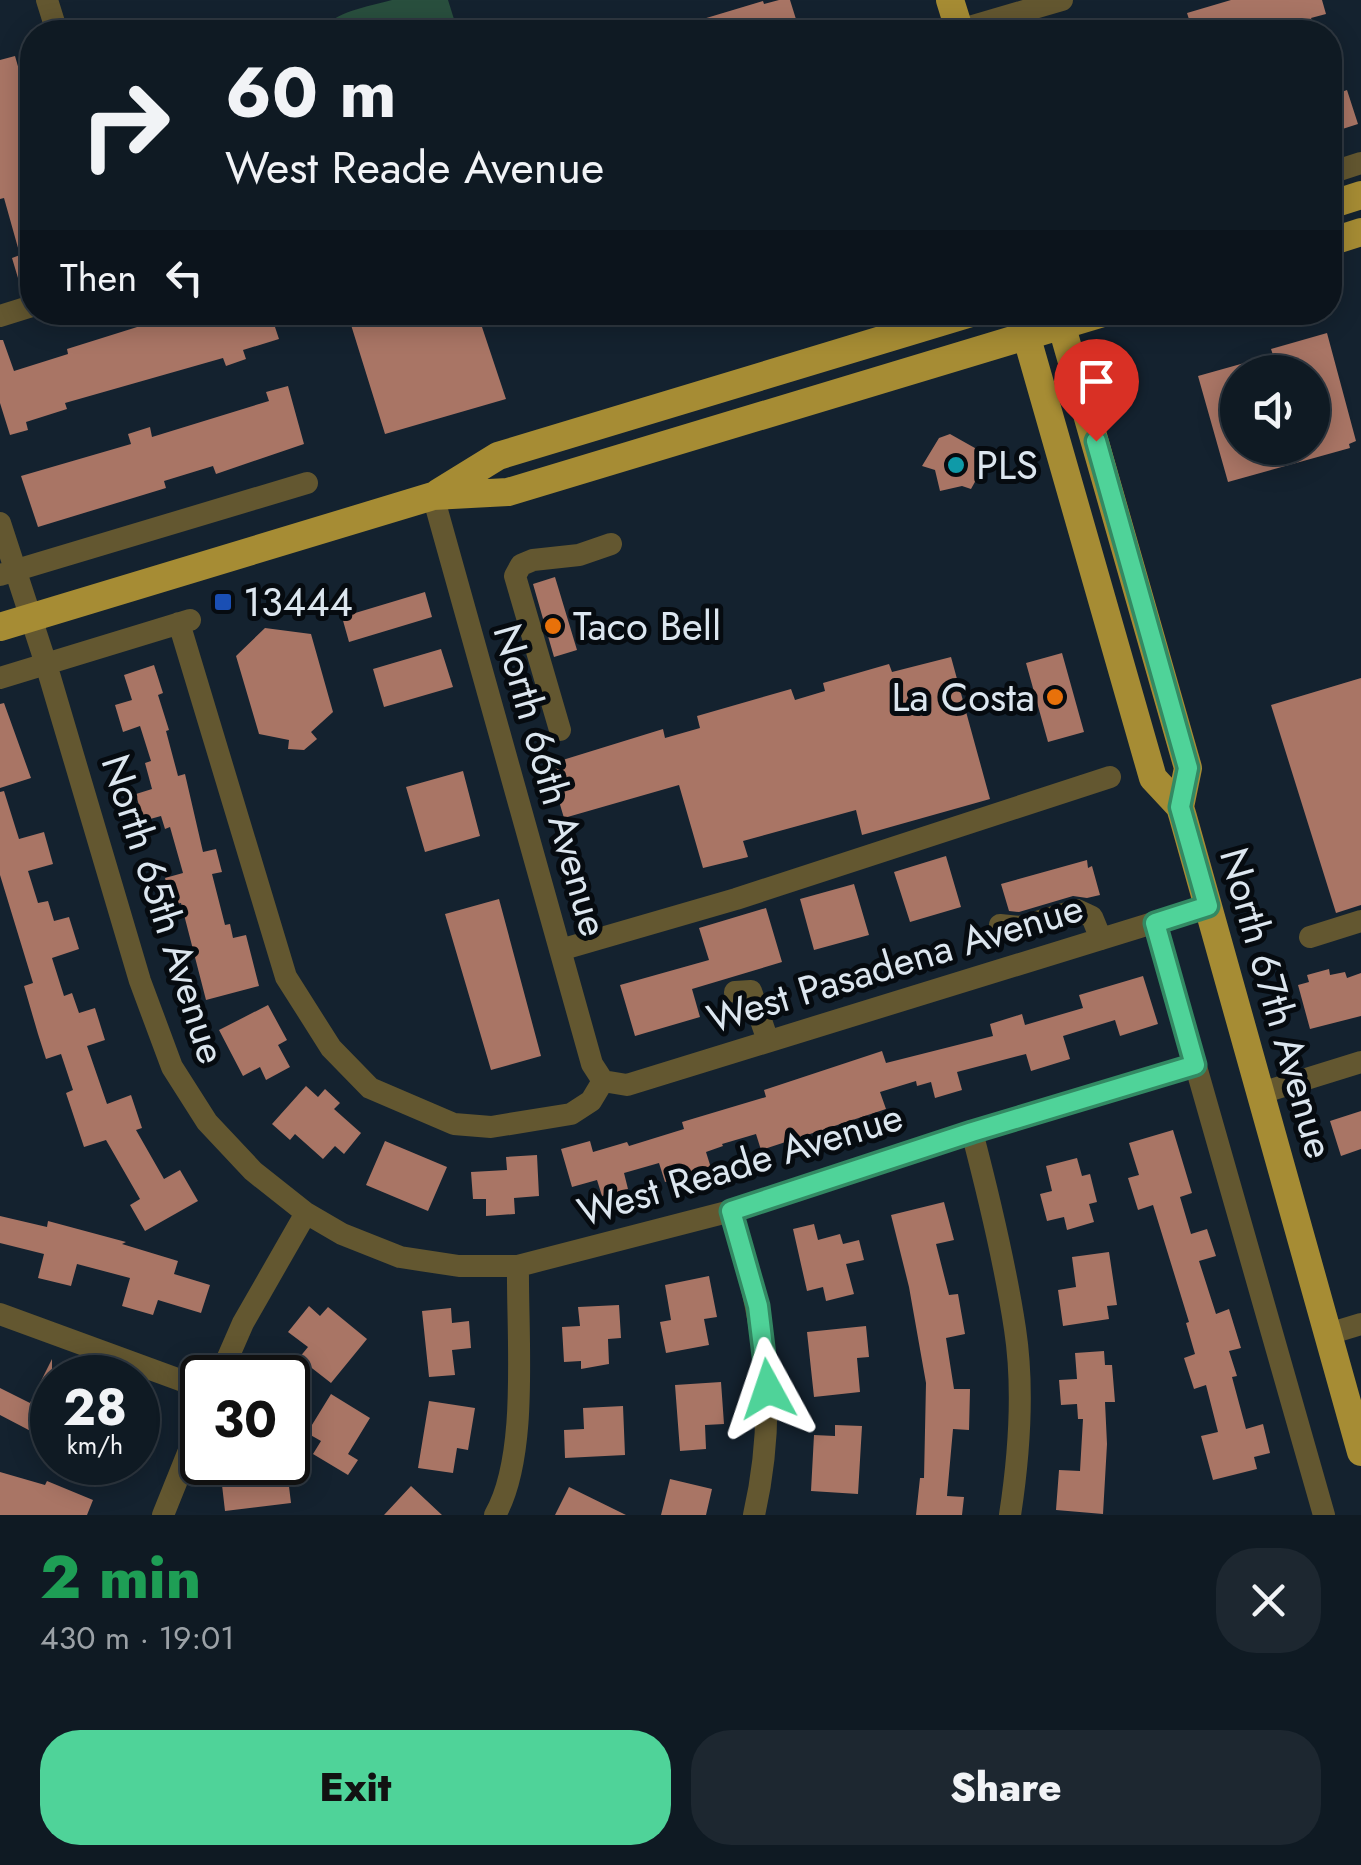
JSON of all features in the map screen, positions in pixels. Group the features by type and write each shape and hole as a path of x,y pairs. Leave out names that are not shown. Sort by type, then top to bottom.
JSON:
{"main road":[{"path":"432,496 498,456 931,325"},
{"path":"0,627 432,496 508,492 1029,325"},
{"name":"North 67th Avenue","path":"1029,325 1153,778 1180,807 1361,1452"},
{"name":"North 67th Avenue","path":"1057,325 1188,768 1180,807"}],"street":[{"path":"996,20 1062,0"},
{"path":"8,572 306,483"},
{"name":"North 66th Avenue","path":"432,496 592,1064 603,1081"},
{"name":"North 65th Avenue","path":"0,523 8,572 32,617 140,981 172,1066 207,1122 253,1171 306,1213"},
{"path":"560,730 515,576 521,565 533,560 579,555 611,544"},
{"path":"0,678 185,622 286,977 331,1048 370,1088 454,1124 491,1127 571,1114 591,1101 603,1081"},
{"path":"560,950 736,899 1110,777"},
{"name":"West Pasadena Avenue","path":"603,1081 627,1085 1208,906"},
{"path":"1000,925 1020,927 1076,910 1092,917 1101,940"},
{"path":"1310,937 1361,922"},
{"path":"1155,923 1324,1515"},
{"path":"753,991 768,1041"},
{"path":"1261,1094 1361,1062"},
{"name":"West Reade Avenue","path":"306,1213 342,1234 400,1256 460,1266 518,1266 731,1211 972,1132 1195,1065"},
{"path":"972,1132 1016,1332 1019,1387 1010,1515"},
{"path":"731,1211 760,1314 768,1389 763,1476 754,1515"},
{"path":"229,1355 306,1213"},
{"path":"495,1515 502,1504 516,1446 518,1266"},
{"path":"0,1314 180,1380"},
{"path":"1328,1334 1361,1324"},
{"path":"163,1515 180,1473"}],"green space":[{"path":"392,0 448,0 454,20 334,20"}],"building":[{"path":"790,0 796,20 700,20 763,1 764,4"},
{"path":"1231,0 1322,0 1326,14 1312,20 1189,20 1187,13"},
{"path":"15,56 20,73 20,255 4,198 0,199 0,60"},
{"path":"1347,90 1358,124 1342,129 1342,92"},
{"path":"20,255 20,278 18,278 12,258"},
{"path":"144,325 274,325 279,339 243,350 246,359 226,366 223,358 65,403 67,409 26,422 28,430 10,435 0,403 0,340 14,371 68,354 67,349"},
{"path":"351,325 481,325 506,399 385,434"},
{"path":"1327,333 1356,441 1349,444 1350,448 1330,454 1330,355 1273,355 1271,349"},
{"path":"1220,370 1220,454 1198,376"},
{"path":"288,386 304,444 216,474 213,466 164,481 166,488 38,527 21,476 131,444 128,434 150,427 152,437 269,401 266,392"},
{"name":"PLS","path":"950,434 982,452 986,462 971,489 962,486 940,491 935,470 922,466 939,438"},
{"path":"1223,465 1289,465 1228,482"},
{"name":"Taco Bell","path":"555,577 577,650 554,657 533,584"},
{"path":"425,592 432,617 349,642 342,617"},
{"path":"265,628 311,634 333,712 311,732 317,739 304,750 288,749 289,740 259,734 236,656"},
{"path":"441,649 453,687 384,707 373,669"},
{"name":"La Costa","path":"1062,653 1084,732 1048,742 1026,663"},
{"path":"951,657 990,799 862,835 856,810 743,841 748,857 703,868 679,785 564,818 553,781 545,784 540,767 663,729 665,738 700,728 697,716 791,689 795,700 825,691 823,683 889,664 892,672"},
{"path":"154,665 163,693 158,695 169,730 166,731 178,776 185,774 203,852 216,849 222,872 212,874 225,925 230,924 233,938 246,935 259,986 206,1000 181,903 172,905 165,878 183,873 170,827 165,829 161,816 143,821 136,794 152,789 145,763 151,761 140,726 123,732 115,705 132,700 124,675"},
{"path":"1361,678 1361,905 1336,913 1271,705"},
{"path":"4,703 31,778 0,788 0,704"},
{"path":"463,771 480,836 425,852 406,787"},
{"path":"4,791 19,839 44,832 53,864 28,871 38,903 48,901 54,921 69,917 79,949 52,958 64,996 72,993 79,1013 95,1008 105,1040 87,1046 107,1104 131,1095 142,1128 136,1130 164,1179 180,1170 198,1201 145,1231 130,1205 140,1199 106,1140 84,1147 66,1093 73,1090 61,1054 46,1059 24,986 33,983 0,875 0,792"},
{"path":"946,856 961,907 910,922 894,872"},
{"path":"1087,860 1100,895 1073,896 1019,912 1009,911 1001,884"},
{"path":"854,884 869,935 814,950 800,899"},
{"path":"499,899 541,1056 491,1070 445,914"},
{"path":"766,908 782,962 692,989 700,1017 635,1036 620,985 709,960 699,928"},
{"path":"1329,969 1330,975 1345,972 1347,978 1361,973 1361,1016 1310,1029 1298,985 1309,982 1307,975"},
{"path":"1143,976 1158,1024 1120,1036 1115,1020 1063,1036 1070,1059 1031,1071 1026,1054 957,1072 962,1090 935,1098 931,1082 917,1086 916,1081 880,1092 886,1109 761,1150 756,1134 722,1144 706,1152 711,1168 665,1182 659,1163 624,1173 628,1189 602,1196 597,1180 572,1187 561,1149 590,1141 593,1152 627,1142 629,1146 684,1129 682,1122 766,1097 764,1090 882,1051 886,1063 993,1036 990,1024 1022,1014 1025,1025 1083,1008 1079,995"},
{"path":"268,1005 287,1040 278,1045 290,1067 266,1080 260,1067 243,1076 219,1030"},
{"path":"306,1086 318,1097 325,1089 340,1103 334,1109 361,1133 344,1154 335,1146 323,1159 295,1134 290,1140 272,1124"},
{"path":"1361,1111 1361,1149 1341,1156 1330,1121"},
{"path":"1173,1130 1192,1193 1180,1197 1191,1234 1207,1229 1216,1256 1199,1261 1216,1314 1229,1309 1241,1348 1229,1351 1246,1429 1263,1424 1270,1453 1254,1457 1257,1469 1213,1480 1201,1436 1218,1432 1206,1385 1194,1389 1184,1358 1195,1354 1186,1323 1189,1322 1153,1205 1138,1210 1128,1178 1139,1175 1129,1143"},
{"path":"385,1141 447,1167 428,1211 366,1185"},
{"path":"537,1155 539,1196 514,1198 515,1214 486,1216 486,1199 473,1199 471,1172 507,1170 506,1157"},
{"path":"1077,1158 1082,1176 1090,1174 1097,1202 1089,1204 1094,1222 1067,1230 1064,1217 1047,1221 1040,1194 1052,1191 1046,1166"},
{"path":"944,1202 954,1240 936,1244 949,1295 958,1294 965,1334 946,1338 954,1389 970,1389 969,1430 953,1429 947,1496 964,1497 962,1515 916,1515 920,1478 924,1478 926,1383 891,1215"},
{"path":"0,1216 47,1227 48,1221 178,1261 174,1274 210,1285 201,1313 158,1300 153,1315 122,1306 130,1278 77,1264 71,1286 38,1278 44,1254 0,1243"},
{"path":"814,1224 818,1240 840,1234 843,1244 859,1240 864,1260 846,1264 854,1294 826,1301 823,1287 807,1291 793,1229"},
{"path":"1109,1252 1117,1305 1107,1306 1109,1319 1063,1326 1058,1290 1076,1287 1072,1257"},
{"path":"709,1276 717,1317 704,1319 709,1345 666,1353 660,1322 671,1320 665,1285"},
{"path":"619,1305 621,1338 608,1339 609,1364 581,1369 581,1361 564,1362 562,1327 580,1326 578,1307"},
{"path":"309,1306 320,1316 328,1307 367,1339 331,1383 310,1367 310,1355 301,1355 308,1347 288,1332"},
{"path":"451,1308 452,1323 469,1321 471,1348 452,1350 455,1375 429,1377 422,1311"},
{"path":"866,1326 869,1357 857,1358 860,1392 814,1397 807,1332"},
{"path":"1104,1351 1105,1365 1112,1365 1115,1402 1105,1402 1103,1514 1056,1510 1059,1470 1080,1471 1083,1419 1078,1419 1077,1404 1061,1405 1059,1380 1077,1379 1075,1353"},
{"path":"721,1382 724,1424 705,1425 706,1449 680,1451 675,1385"},
{"path":"0,1388 30,1403 30,1431 0,1415"},
{"path":"331,1394 370,1418 348,1454 358,1460 348,1475 313,1454 321,1441 310,1435 310,1428"},
{"path":"429,1401 475,1408 468,1450 457,1448 453,1473 418,1468"},
{"path":"623,1406 625,1455 565,1458 564,1430 584,1429 583,1408"},
{"path":"835,1425 862,1426 858,1494 811,1491 814,1435 835,1436"},
{"path":"0,1472 30,1481 30,1485 57,1485 93,1500 87,1515 0,1515"},
{"path":"670,1479 712,1489 706,1515 661,1515"},
{"path":"222,1485 289,1485 291,1503 225,1511"},
{"path":"411,1486 442,1515 384,1515"},
{"path":"569,1487 626,1515 555,1515"}],"place":[{"name":"PLS","path":"956,465"},
{"name":"13444","path":"223,602"},
{"name":"Taco Bell","path":"553,626"},
{"name":"La Costa","path":"1055,697"}],"route":[{"path":"768,1389 758,1306 731,1211 972,1132 1195,1065 1155,923 1208,906 1180,807 1188,768 1096,441"}]}
